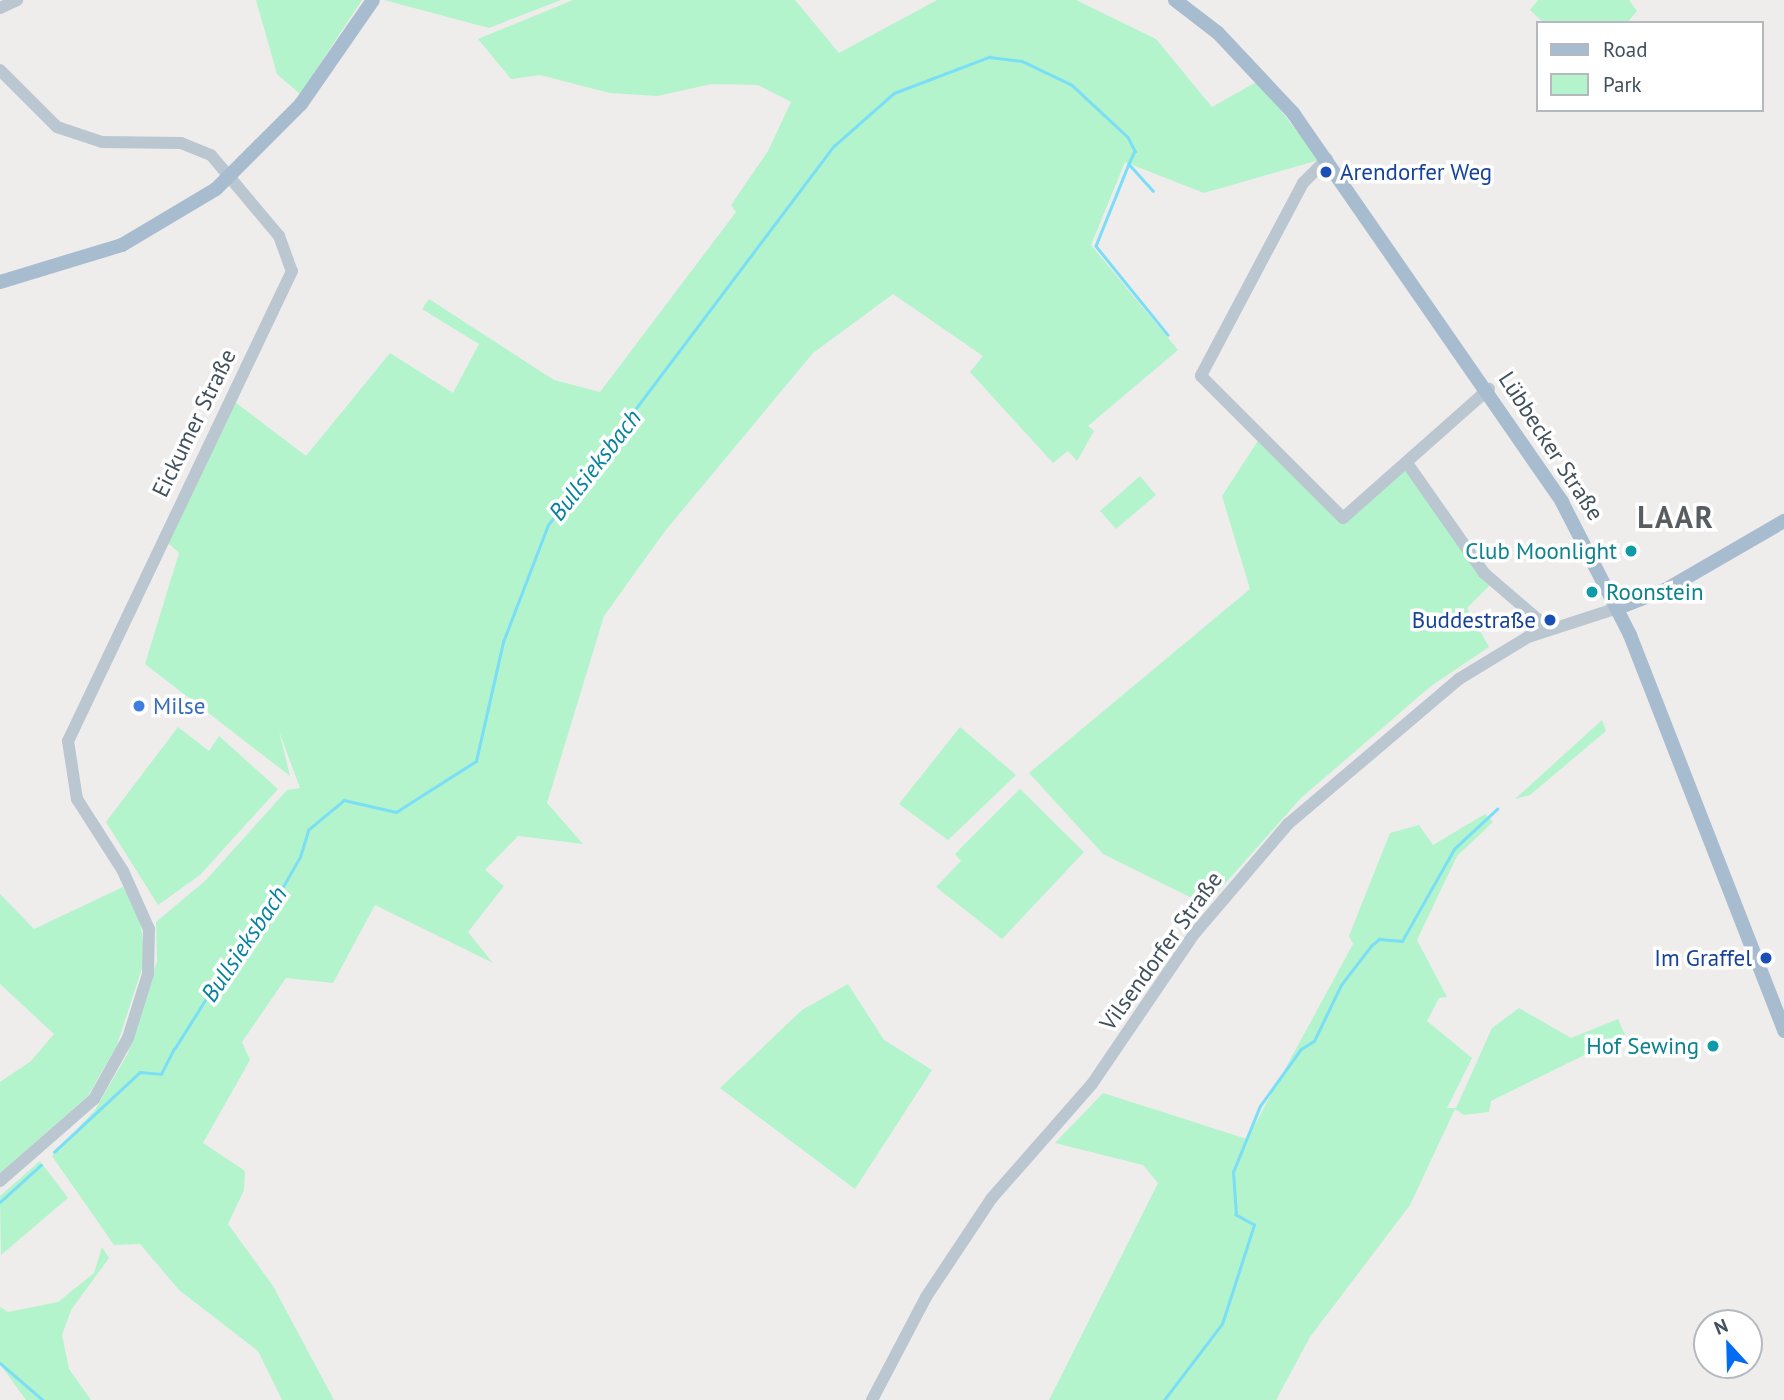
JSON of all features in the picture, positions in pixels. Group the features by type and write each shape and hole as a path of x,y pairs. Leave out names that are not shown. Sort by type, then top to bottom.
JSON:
{"main road":[{"path":"344,43 366,0"},
{"path":"0,282 122,245 216,189 293,113 373,0"},
{"name":"Lübbecker Straße","path":"1175,0 1258,71 1327,159 1489,389 1562,502 1618,608 1784,1031"},
{"path":"1618,608 1665,590 1784,521"}],"street":[{"path":"0,8 17,0"},
{"name":"Eickumer Straße","path":"0,70 18,94 62,129 114,143 195,147 230,177 285,245 292,271 101,664 68,741 70,768 86,817 142,908 152,953 148,974 114,1072 94,1099 0,1181"},
{"path":"1327,159 1303,183 1201,376 1343,518 1489,389"},
{"path":"1407,463 1484,573 1549,629"},
{"name":"Vilsendorfer Straße","path":"872,1400 926,1297 991,1199 1092,1084 1217,903 1310,803 1431,700 1549,629 1618,608"}],"green space":[{"path":"256,0 362,0 300,94 277,74"},
{"path":"384,0 561,0 489,28"},
{"path":"573,0 795,0 839,53 937,0 1076,0 1156,39 1212,107 1258,81 1319,160 1204,193 1125,162 1091,245 1178,350 1088,426 1094,431 1077,461 1068,451 1053,463 970,372 983,356 893,294 813,353 665,531 604,616 547,803 583,844 518,836 485,870 504,886 468,932 493,963 375,905 333,983 286,978 242,1042 250,1060 203,1143 245,1171 244,1190 228,1224 273,1286 334,1400 282,1400 258,1351 179,1290 140,1244 114,1245 52,1156 95,1110 128,1053 157,961 156,922 206,880 287,790 300,788 279,731 290,776 145,664 179,553 167,542 235,402 306,456 390,353 453,393 479,344 422,309 429,299 554,380 600,392 736,212 731,205 768,151 791,102 758,85 712,84 657,96 610,93 540,75 511,79 478,39"},
{"path":"1538,0 1629,0 1637,11 1629,21 1542,21 1530,10"},
{"path":"1263,433 1343,514 1402,463 1491,584 1467,608 1489,647 1431,686 1301,798 1206,905 1103,854 1029,773 1250,589 1222,496"},
{"path":"1140,476 1156,495 1116,529 1100,511"},
{"path":"1602,720 1606,731 1530,795 1515,799"},
{"path":"178,727 209,751 219,736 278,789 200,875 158,905 106,822"},
{"path":"960,727 1016,775 948,840 899,804"},
{"path":"1020,789 1084,852 1002,939 936,887 961,861 955,854"},
{"path":"1485,814 1493,822 1457,856 1417,940 1447,997 1439,998 1427,1021 1472,1058 1447,1108 1456,1108 1492,1028 1519,1008 1571,1038 1618,1019 1625,1035 1491,1101 1489,1112 1464,1115 1455,1109 1410,1205 1310,1337 1276,1400 1049,1400 1158,1183 1143,1165 1055,1143 1103,1093 1247,1139 1353,944 1349,936 1390,833 1419,825 1433,845"},
{"path":"123,887 140,917 145,959 117,1045 88,1096 0,1173 0,1082 31,1061 54,1034 0,984 0,894 34,929"},
{"path":"848,984 884,1040 932,1070 855,1189 720,1088 802,1010"},
{"path":"40,1161 68,1198 1,1255 0,1196"},
{"path":"102,1247 109,1258 71,1310 62,1335 69,1369 91,1400 26,1400 0,1364 0,1307 8,1312 58,1302 94,1273"}],"waterway":[{"name":"Bullsieksbach","path":"175,1048 229,962 256,934 300,857 308,830 344,800 396,812 476,761 503,642 548,525 834,146 894,93 989,57 1022,61 1072,85 1128,137 1135,151 1129,164 1153,191"},
{"name":"Bullsieksbach","path":"1129,164 1096,246 1168,335"},
{"path":"1164,1400 1222,1324 1254,1225 1236,1215 1233,1172 1260,1106 1301,1049 1314,1041 1341,985 1371,946 1379,939 1402,941 1454,849 1497,809"},
{"name":"Bullsieksbach","path":"54,1152 140,1072 161,1074 174,1049"},
{"name":"Bullsieksbach","path":"0,1202 41,1165"},
{"path":"0,1363 43,1400"}],"place":[{"name":"Arendorfer Weg","path":"1326,172"},
{"name":"Club Moonlight","path":"1631,551"},
{"name":"Roonstein","path":"1592,592"},
{"name":"Buddestraße","path":"1550,620"},
{"name":"Milse","path":"139,706"},
{"name":"Im Graffel","path":"1766,958"},
{"name":"Hof Sewing","path":"1713,1046"}],"district":[{"name":"LAAR","path":"1676,517"}]}
